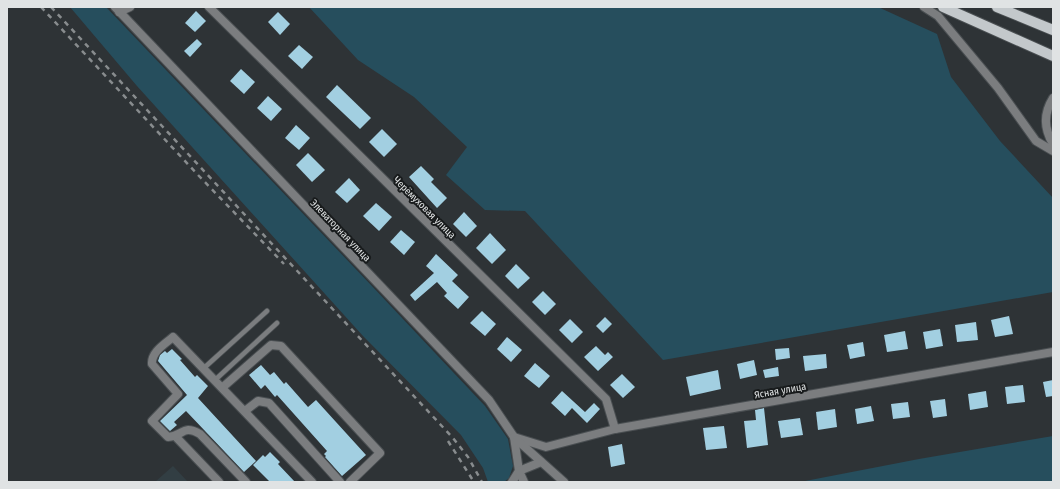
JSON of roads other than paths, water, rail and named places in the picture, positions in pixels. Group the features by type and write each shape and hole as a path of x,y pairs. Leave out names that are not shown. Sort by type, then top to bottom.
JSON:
{"main road":[{"path":"943,7 1053,56"},
{"path":"997,7 1053,30"}],"street":[{"path":"117,9 130,7"},
{"name":"Черёмуховая улица","path":"209,7 606,399 616,429"},
{"path":"924,7 938,16 998,88 1036,141 1053,151"},
{"name":"Элеваторная улица","path":"117,9 489,400 514,437 519,471 524,482"},
{"path":"1053,98 1047,113 1046,132 1053,144"},
{"path":"246,482 200,434 192,429 185,430 176,437 168,437 152,421 178,394 152,364 153,354 173,337 312,482"},
{"path":"223,388 271,344 281,346 380,453 350,482"},
{"name":"Ясная улица","path":"514,437 546,447 616,429 1053,352"},
{"path":"245,411 258,401 269,403 340,482"},
{"path":"176,437 219,482"},
{"path":"514,437 564,482"},
{"path":"512,482 519,471 541,462"}],"lane":[{"path":"204,368 267,311"},
{"path":"215,380 277,322"}],"railway":[{"path":"41,7 199,176 284,264"},
{"path":"51,7 453,438 468,457 482,482"},
{"path":"448,441 474,482"}]}
